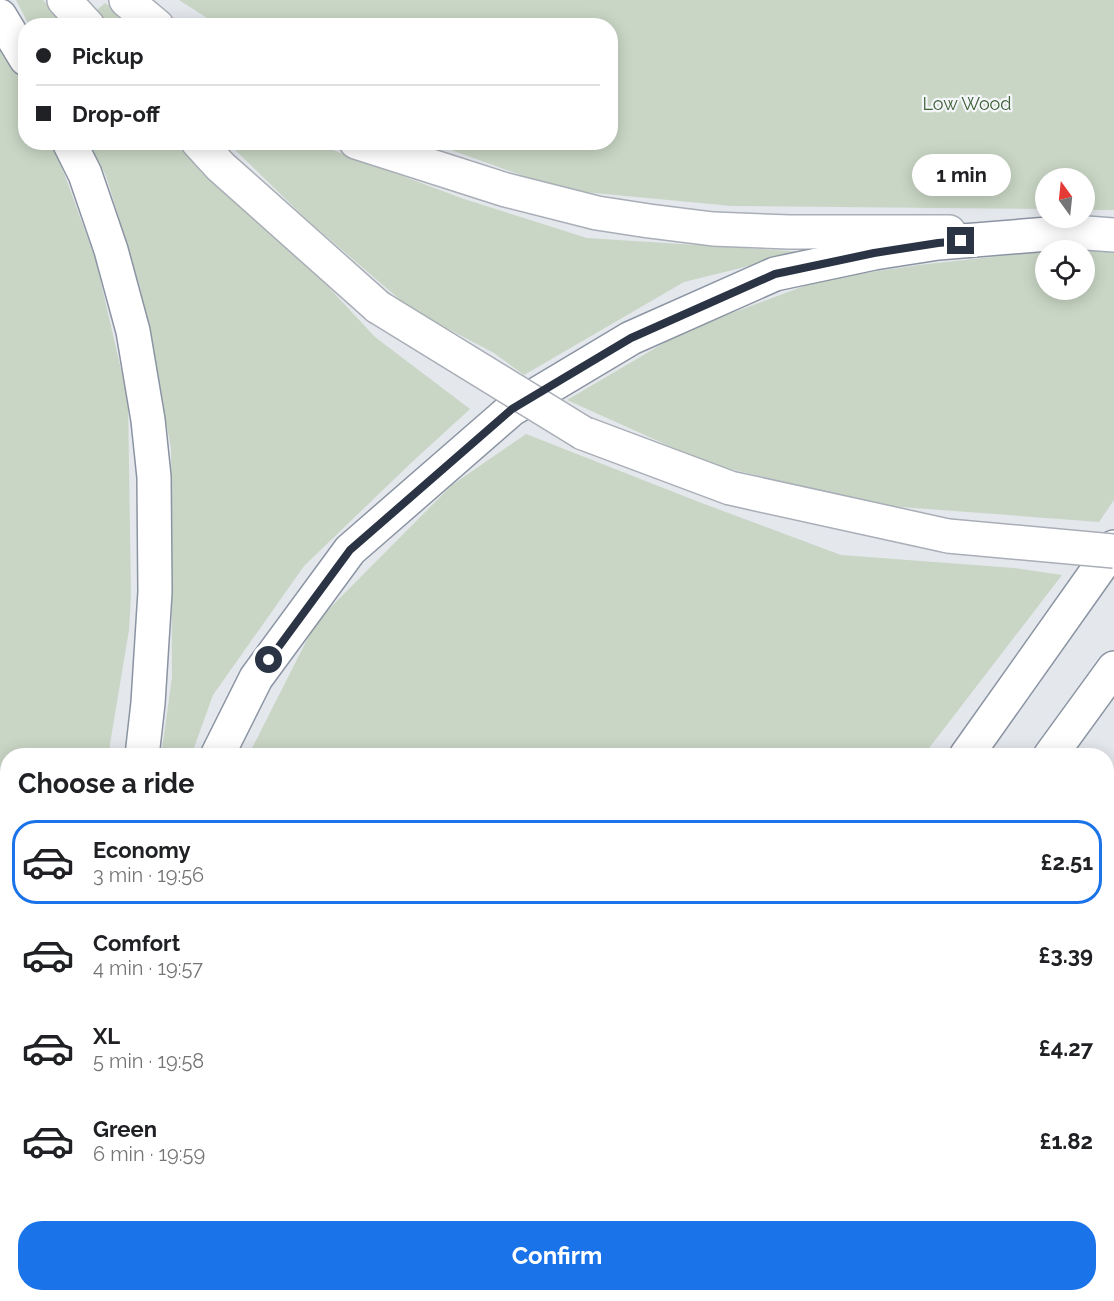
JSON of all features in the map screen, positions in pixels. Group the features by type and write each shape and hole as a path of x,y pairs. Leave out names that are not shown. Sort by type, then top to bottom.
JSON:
{"main road":[{"path":"64,0 81,18"},
{"path":"126,0 147,18"},
{"path":"0,16 18,46"},
{"path":"73,150 84,174 111,250 133,331 148,420 154,477 155,592 143,748"},
{"path":"205,150 221,167 378,307 583,433 730,488 948,536 1114,549"},
{"path":"381,150 506,190 597,213 714,229 789,232 1073,232 1114,235"},
{"path":"221,748 256,678 350,550 512,409 631,338 775,274 874,253 938,243 1073,232"},
{"path":"972,748 1114,549"},
{"path":"1056,748 1114,668"}],"green space":[{"path":"16,0 43,0 60,18 25,18"},
{"name":"Low Wood","path":"179,0 1114,0 1114,210 1095,210 1095,168 1035,168 1035,209 732,206 562,190 451,150 618,150 618,18 207,18"},
{"path":"105,3 128,18 105,18 97,10"},
{"path":"0,42 18,70 18,150 56,150 96,261 128,400 131,595 129,630 109,748 0,748"},
{"path":"93,150 187,150 292,248 375,337 470,409 304,566 213,695 194,748 162,748 172,677 171,448 140,288 106,176"},
{"path":"235,150 333,150 464,199 587,238 805,252 684,282 524,375 494,353 412,310 306,219"},
{"path":"1095,251 1114,253 1114,500 1099,522 888,506 709,464 567,400 686,330 823,279 919,265 1035,252 1035,300 1095,300"},
{"path":"526,434 841,555 1014,568 1062,575 929,748 252,748 316,622 452,485"}],"route":[{"path":"269,660 350,550 512,409 631,338 775,274 874,253 961,241"}]}
